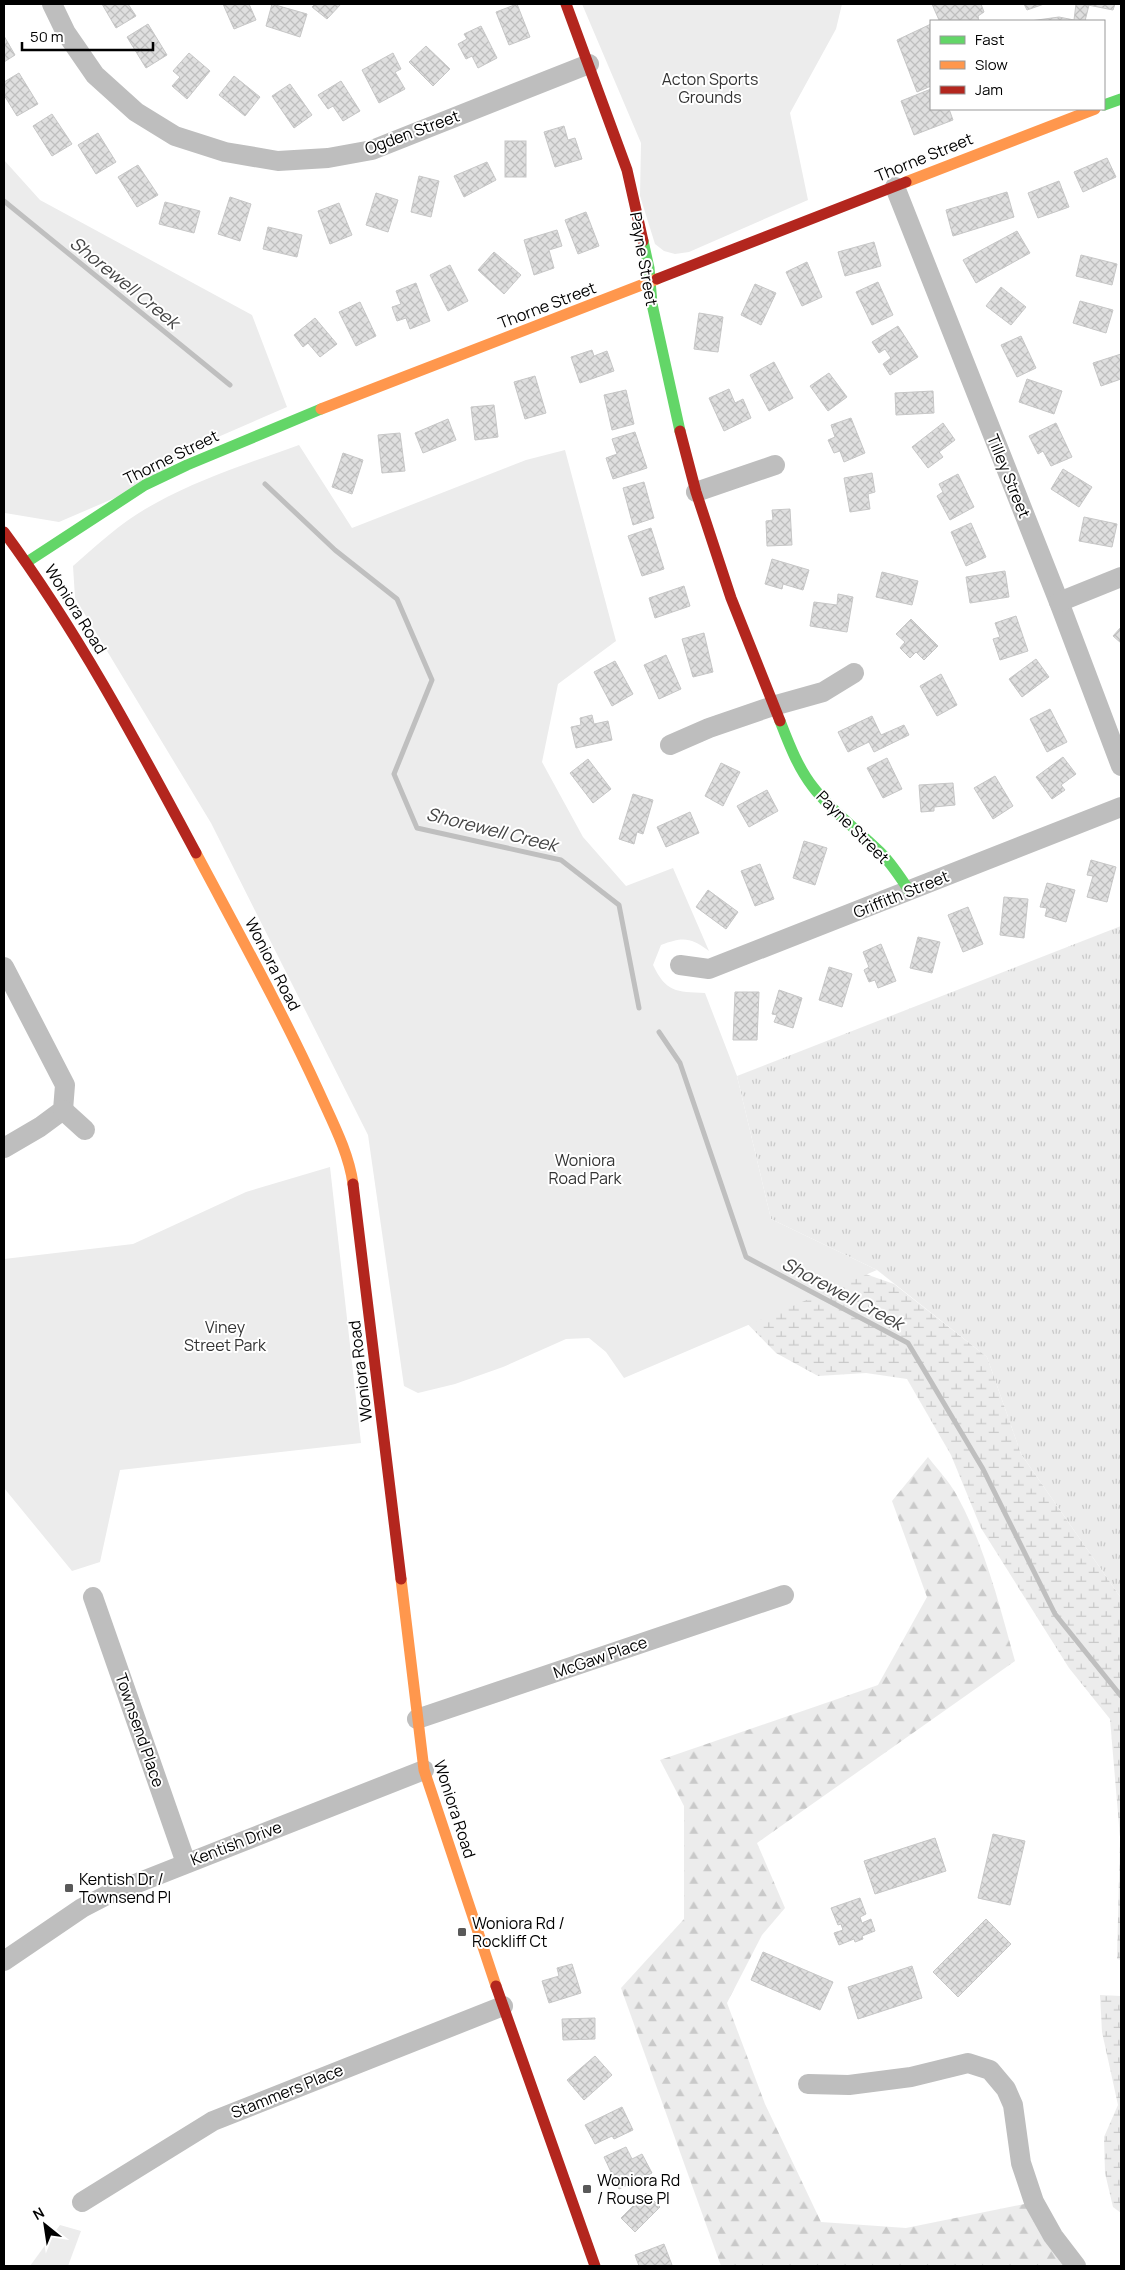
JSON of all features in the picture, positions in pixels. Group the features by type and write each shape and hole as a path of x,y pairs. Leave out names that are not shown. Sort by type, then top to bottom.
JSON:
{"street":[{"name":"Ogden Street","path":"52,4 66,33 94,75 136,112 175,136 225,152 278,162 328,158 372,150 589,64"},
{"name":"Payne Street","path":"566,4 626,170 649,268 652,304 674,408 696,492 731,598 791,749 812,786 838,815 880,852 896,870 910,892"},
{"path":"1105,106 1121,99"},
{"name":"Thorne Street","path":"27,562 145,485 187,465 303,416 1092,110"},
{"name":"Tilley Street","path":"894,187 1059,602 1121,766"},
{"path":"696,492 775,465"},
{"name":"Woniora Road","path":"4,532 27,562 83,649 183,827 315,1081 342,1143 352,1175 424,1770 503,2006 594,2266"},
{"path":"1059,602 1121,577"},
{"path":"670,745 708,728 773,706 823,692 854,673"},
{"name":"Griffith Street","path":"680,964 709,969 910,892 969,866 1121,807"},
{"path":"4,967 65,1085 63,1110 40,1127 4,1148"},
{"path":"63,1110 85,1130"},
{"name":"McGaw Place","path":"417,1719 784,1595"},
{"name":"Townsend Place","path":"93,1597 186,1862"},
{"name":"Kentish Drive","path":"4,1962 82,1908 107,1895 186,1862 424,1770"},
{"name":"Stammers Place","path":"82,2202 213,2120 503,2006"},
{"path":"808,2084 849,2085 910,2077 968,2063 990,2070 1006,2089 1012,2105 1021,2162 1034,2202 1053,2236 1076,2266"}],"green space":[{"name":"Acton Sports Grounds","path":"582,4 842,4 836,29 790,113 808,200 689,252 675,254 664,251 655,244 640,196 641,143"},
{"path":"4,160 40,200 252,315 287,407 188,450 145,485 59,522 5,513"},
{"name":"Woniora Road Park","path":"299,445 352,528 526,460 565,450 616,641 558,684 542,762 583,837 626,886 673,868 709,951 691,941 675,941 661,945 653,965 663,981 673,989 705,993 737,1076 771,1219 877,1270 624,1378 606,1352 589,1338 566,1339 503,1367 455,1384 418,1393 404,1386 368,1135 211,823 75,598 73,566 134,516 190,486"},
{"path":"1121,926 1121,1598 1021,1454 987,1357 877,1270 771,1219 737,1076"},
{"name":"Viney Street Park","path":"330,1167 361,1443 120,1470 100,1562 72,1571 4,1488 4,1259 133,1244 246,1192"},
{"path":"741,1202 837,1264 894,1284 987,1357 1021,1454 1121,1598 1121,1960 1117,1959 1120,1837 1110,1719 1069,1668 981,1528 951,1455 907,1379 866,1373 818,1376 776,1353 732,1308"},
{"path":"928,1457 953,1489 975,1534 990,1576 1015,1661 757,1843 785,1908 762,1935 727,2003 765,2104 821,2222 906,2228 1034,2202 1076,2266 721,2266 621,1988 684,1919 684,1806 660,1760 878,1685 927,1597 892,1501"},
{"path":"1100,1995 1121,1996 1121,2213 1113,2207 1105,2173 1104,2137 1118,2105 1102,2032"},
{"path":"60,2225 81,2231 68,2266 30,2266"}],"building":[{"path":"102,4 128,4 136,16 116,28"},
{"path":"223,4 249,4 256,20 234,29"},
{"path":"272,4 307,14 300,37 266,26"},
{"path":"315,4 341,4 327,19 312,7"},
{"path":"517,4 530,37 509,45 496,12"},
{"path":"932,4 981,4 984,12 978,16 979,20 939,20"},
{"path":"1024,4 1044,4 1027,10"},
{"path":"1076,4 1089,5 1085,20 1074,20"},
{"path":"1083,4 1115,4 1113,10"},
{"path":"1059,17 1074,20 1037,20"},
{"path":"148,24 167,55 146,68 127,37"},
{"path":"930,24 930,86 917,92 897,40"},
{"path":"481,26 497,58 478,68 472,56 466,59 458,44 467,39 464,34"},
{"path":"4,36 15,55 4,62"},
{"path":"426,46 450,69 433,86 409,62"},
{"path":"189,53 210,71 187,99 172,86 180,77 173,71"},
{"path":"393,53 401,69 395,72 405,89 379,103 362,70"},
{"path":"19,73 38,104 17,116 4,95 4,82"},
{"path":"234,76 260,97 245,116 219,95"},
{"path":"341,81 360,111 343,121 333,106 328,109 318,95"},
{"path":"290,84 312,115 294,128 272,96"},
{"path":"930,89 930,110 949,110 953,120 914,135 901,101"},
{"path":"52,114 72,144 52,156 33,126"},
{"path":"564,126 568,140 575,138 582,159 555,167 544,132"},
{"path":"98,133 116,162 96,174 78,145"},
{"path":"505,141 526,141 526,177 505,177"},
{"path":"1107,158 1116,177 1083,192 1074,172"},
{"path":"487,162 496,180 464,197 454,176"},
{"path":"138,165 158,195 137,207 118,177"},
{"path":"419,176 439,181 431,217 411,212"},
{"path":"1059,181 1069,207 1038,218 1028,193"},
{"path":"1007,192 1014,217 953,236 946,210"},
{"path":"376,193 398,200 388,232 366,225"},
{"path":"230,197 251,204 240,241 218,234"},
{"path":"165,202 200,211 194,233 159,224"},
{"path":"339,203 352,235 330,244 318,211"},
{"path":"586,212 599,246 578,254 565,220"},
{"path":"268,227 302,235 297,257 263,249"},
{"path":"557,230 562,246 549,250 554,268 534,275 524,240"},
{"path":"1017,231 1030,253 976,283 963,260"},
{"path":"874,242 881,266 845,276 838,252"},
{"path":"494,252 521,275 504,294 478,270"},
{"path":"1081,255 1117,264 1112,285 1076,276"},
{"path":"807,262 822,297 802,306 786,272"},
{"path":"450,265 468,301 448,311 430,275"},
{"path":"878,282 893,315 872,325 856,292"},
{"path":"416,283 430,321 410,329 406,318 397,321 392,307 401,304 396,291"},
{"path":"755,284 776,293 761,325 741,315"},
{"path":"1001,287 1026,307 1011,325 986,306"},
{"path":"1080,301 1113,310 1106,333 1073,323"},
{"path":"360,302 376,336 356,346 339,312"},
{"path":"699,313 723,317 718,352 694,349"},
{"path":"315,318 337,344 320,357 308,343 303,347 294,335"},
{"path":"898,326 918,357 890,375 883,364 891,358 885,349 879,353 872,342"},
{"path":"1021,336 1036,368 1017,377 1001,345"},
{"path":"592,350 594,356 607,351 614,371 580,383 571,357"},
{"path":"1121,354 1121,379 1101,386 1093,363"},
{"path":"774,362 793,398 769,411 750,375"},
{"path":"829,373 847,397 828,411 810,386"},
{"path":"535,376 546,413 525,419 514,382"},
{"path":"1027,379 1062,391 1054,414 1019,402"},
{"path":"729,389 735,403 743,399 751,418 724,431 709,398"},
{"path":"626,390 634,424 612,430 604,395"},
{"path":"933,391 934,413 896,415 895,393"},
{"path":"494,405 498,437 475,440 471,407"},
{"path":"851,418 865,453 844,462 840,451 834,453 828,440 835,437 831,425"},
{"path":"448,419 456,440 423,453 415,433"},
{"path":"943,423 955,440 939,452 943,457 928,468 912,447"},
{"path":"1056,423 1072,457 1051,466 1043,451 1038,454 1029,436"},
{"path":"635,432 647,468 613,479 606,458 617,454 612,439"},
{"path":"400,433 405,471 382,473 378,435"},
{"path":"343,453 363,460 352,494 332,487"},
{"path":"1063,469 1092,487 1079,507 1051,489"},
{"path":"872,473 875,492 868,494 870,509 850,512 844,478"},
{"path":"958,474 974,507 950,520 937,496 943,492 939,484"},
{"path":"644,482 654,518 633,525 623,488"},
{"path":"790,509 792,545 767,546 766,521 773,520 772,510"},
{"path":"1084,517 1117,524 1112,547 1079,541"},
{"path":"971,523 986,557 966,566 951,532"},
{"path":"651,528 664,569 642,576 628,536"},
{"path":"772,559 809,570 803,590 783,584 782,589 765,584"},
{"path":"1005,571 1009,597 970,603 966,577"},
{"path":"882,572 918,581 912,605 876,597"},
{"path":"684,586 690,606 655,618 649,598"},
{"path":"838,594 853,597 847,632 810,626 814,602 837,605"},
{"path":"1016,616 1028,651 1000,660 993,639 1000,637 995,623"},
{"path":"911,619 938,646 924,660 916,652 910,658 900,648 905,642 896,634"},
{"path":"1121,627 1121,643 1113,636"},
{"path":"704,633 713,672 693,677 682,639"},
{"path":"666,655 681,689 659,699 644,665"},
{"path":"1036,659 1049,677 1022,697 1009,679"},
{"path":"615,661 633,694 612,706 594,672"},
{"path":"941,674 957,705 937,716 920,686"},
{"path":"1050,709 1067,742 1047,752 1030,719"},
{"path":"592,715 594,724 608,721 612,740 576,748 571,727 581,725 580,718"},
{"path":"872,716 881,735 904,725 909,735 874,752 869,742 848,752 838,732"},
{"path":"1063,757 1076,774 1061,785 1065,790 1052,799 1036,777"},
{"path":"887,758 902,789 883,798 867,768"},
{"path":"588,759 611,789 593,803 570,773"},
{"path":"721,763 740,772 723,806 705,796"},
{"path":"995,776 1013,806 993,819 974,788"},
{"path":"953,783 955,805 934,807 934,811 921,812 919,785"},
{"path":"767,790 778,811 749,827 737,806"},
{"path":"633,794 653,800 643,834 637,832 634,844 619,839"},
{"path":"690,812 699,833 666,847 657,827"},
{"path":"804,841 827,848 815,885 793,878"},
{"path":"1091,860 1116,867 1107,902 1087,897 1093,876 1087,875"},
{"path":"760,864 774,899 755,906 741,871"},
{"path":"1047,883 1075,890 1066,922 1045,916 1047,908 1040,907"},
{"path":"708,890 738,912 726,929 696,907"},
{"path":"1004,897 1028,899 1024,938 1000,935"},
{"path":"968,907 983,944 963,952 948,915"},
{"path":"918,937 940,942 932,973 910,968"},
{"path":"881,944 896,981 878,988 875,980 869,982 864,970 869,967 863,952"},
{"path":"829,967 852,974 842,1007 819,1000"},
{"path":"779,990 802,998 793,1028 774,1022 777,1015 772,1014"},
{"path":"735,992 759,992 757,1040 733,1040"},
{"path":"993,1834 1025,1841 1010,1905 978,1898"},
{"path":"935,1838 946,1871 875,1894 864,1861"},
{"path":"860,1898 866,1914 860,1917 862,1923 871,1919 875,1931 862,1936 863,1939 855,1942 854,1939 839,1945 834,1933 843,1930 841,1924 838,1925 831,1908"},
{"path":"986,1919 1011,1944 958,1997 933,1972"},
{"path":"763,1952 833,1982 820,2010 751,1980"},
{"path":"572,1964 581,1993 549,2003 542,1981 559,1976 557,1968"},
{"path":"912,1966 922,1998 858,2019 848,1987"},
{"path":"595,2018 595,2039 563,2040 562,2019"},
{"path":"595,2056 612,2075 584,2100 567,2080"},
{"path":"622,2107 633,2130 614,2139 612,2136 595,2144 585,2125"},
{"path":"626,2147 632,2159 642,2154 652,2173 619,2189 604,2157"},
{"path":"646,2193 660,2207 635,2232 621,2218"},
{"path":"664,2244 672,2265 639,2266 635,2255"}],"waterway":[{"name":"Shorewell Creek","path":"4,201 230,385"},
{"name":"Shorewell Creek","path":"265,484 335,550 397,599 432,680 394,774 417,828 561,860 619,905 639,1008"},
{"name":"Shorewell Creek","path":"659,1032 680,1063 746,1257 908,1343 983,1469 1055,1614 1121,1696"}],"traffic: fast":[{"path":"1105,105 1121,99"},
{"path":"643,241 649,268 652,304 680,431"},
{"path":"27,562 145,485 187,465 321,409"},
{"path":"780,721 798,764 813,787 828,805 872,844 896,871 910,892"}],"traffic: slow":[{"path":"906,182 1092,110"},
{"path":"321,409 657,279"},
{"path":"196,853 305,1062 339,1137 348,1161 353,1184"},
{"path":"401,1579 424,1770 496,1986"}],"traffic: jam":[{"path":"566,4 627,170 643,241"},
{"path":"657,279 906,182"},
{"path":"680,431 696,492 731,598 780,721"},
{"path":"4,532 57,609 106,689 196,853"},
{"path":"353,1184 401,1579"},
{"path":"496,1986 595,2266"}],"place":[{"name":"Kentish Dr / Townsend Pl","path":"69,1888"},
{"name":"Woniora Rd / Rockliff Ct","path":"462,1932"},
{"name":"Woniora Rd / Rouse Pl","path":"587,2189"}]}
